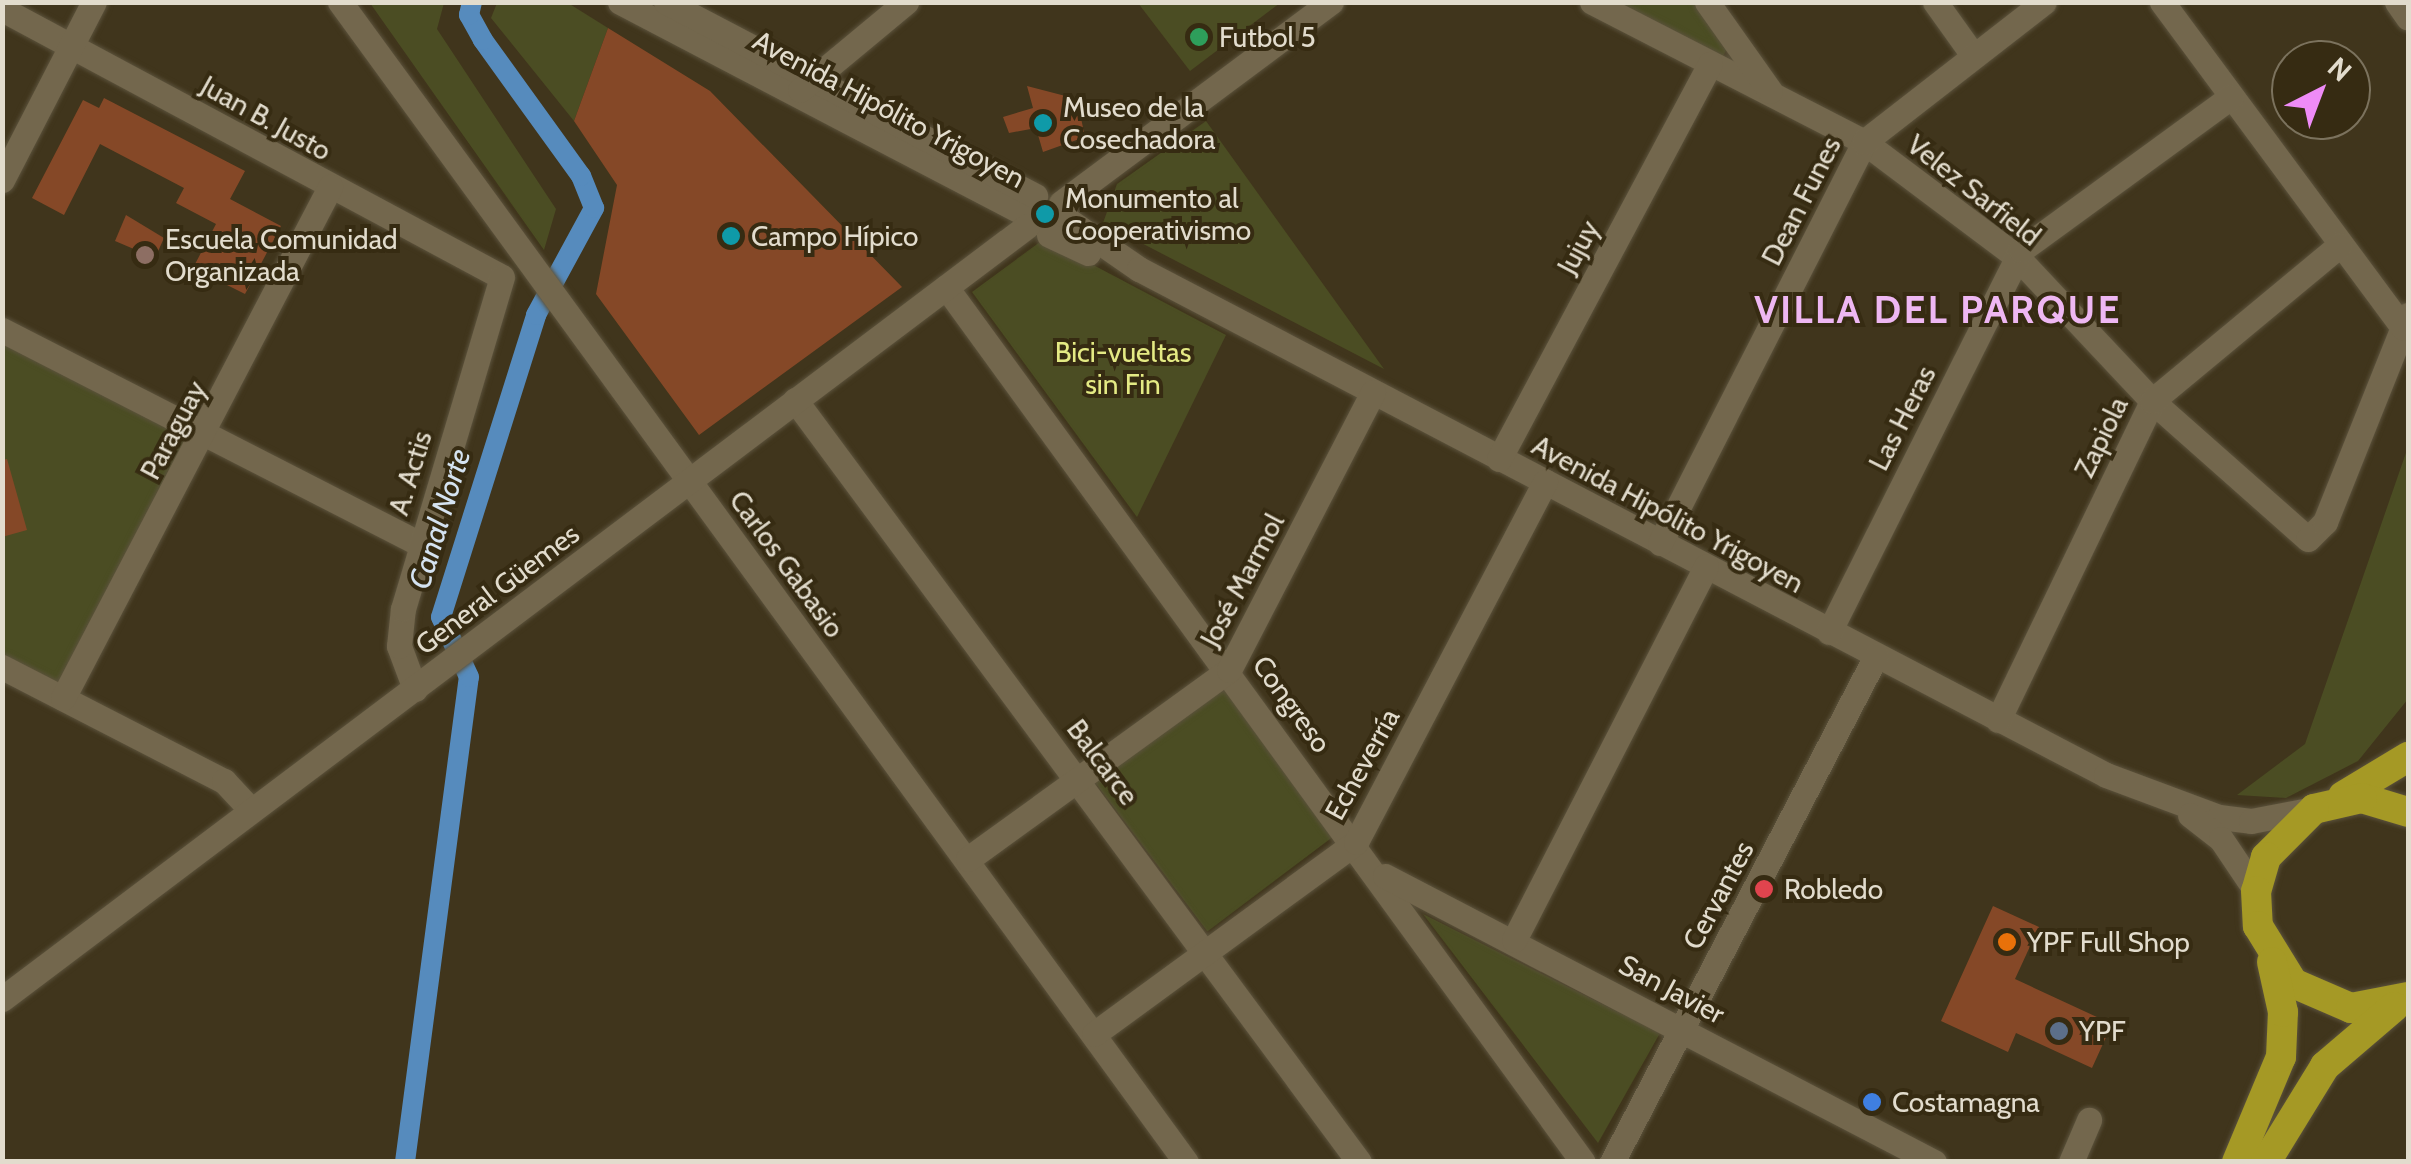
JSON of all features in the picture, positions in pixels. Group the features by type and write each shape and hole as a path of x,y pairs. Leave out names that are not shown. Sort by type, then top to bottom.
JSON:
{"highway":[{"path":"2237,1162 2281,1057 2284,1012 2272,959 2258,926 2256,891 2276,843 2323,805 2408,756"},
{"path":"2323,805 2362,798 2408,812"},
{"path":"2272,959 2320,1000 2374,1008 2408,997"},
{"path":"2266,1162 2325,1066 2408,997"}],"street":[{"path":"2,180 94,2"},
{"name":"Carlos Gabasio","path":"340,2 1186,1162"},
{"name":"Avenida Hipólito Yrigoyen","path":"620,2 802,86 1044,215 1112,266 1139,269 1998,720 2174,803 2222,839 2256,891"},
{"name":"Avenida Hipólito Yrigoyen","path":"666,2 802,86"},
{"path":"802,86 906,2"},
{"name":"General Güemes","path":"4,997 1331,2"},
{"name":"Velez Sarfield","path":"1592,2 1864,142 2016,257 2152,402 2308,539 2325,522 2406,321"},
{"path":"1706,2 1773,95"},
{"path":"1935,2 1972,55"},
{"name":"Dean Funes","path":"1660,543 1864,142 2044,2"},
{"path":"2162,2 2340,245 2406,321"},
{"path":"2397,2 2408,18"},
{"name":"Juan B. Justo","path":"2,9 502,277"},
{"name":"Jujuy","path":"1499,459 1710,64"},
{"name":"Las Heras","path":"1828,632 2016,257 2231,97"},
{"name":"Paraguay","path":"63,698 206,434 330,186"},
{"name":"Zapiola","path":"1998,720 2152,402 2340,245"},
{"path":"502,277 528,264"},
{"name":"A. Actis","path":"415,689 399,646 420,544 502,277"},
{"name":"Congreso","path":"946,287 1381,874 1583,1162"},
{"path":"2,330 420,544"},
{"name":"José Marmol","path":"968,859 1229,670 1373,392"},
{"name":"Balcarce","path":"796,400 1359,1162"},
{"name":"Echeverría","path":"1094,1034 1356,842 1545,482"},
{"path":"1514,940 1706,567"},
{"name":"Cervantes","path":"1612,1162 1876,656"},
{"path":"2,667 224,781 252,810"},
{"name":"Avenida Hipólito Yrigoyen","path":"2174,803 2251,821 2323,805"},
{"name":"San Javier","path":"1381,874 1934,1162"},
{"path":"2071,1162 2089,1120"}],"green space":[{"path":"370,3 444,3 437,29 556,209 544,250"},
{"path":"497,3 568,3 608,28 574,121 491,18"},
{"name":"Futbol 5","path":"1138,3 1280,3 1190,71"},
{"path":"1621,3 1693,3 1727,48 1723,57"},
{"path":"1206,121 1384,369 1103,223 1117,184"},
{"name":"Bici-vueltas sin Fin","path":"1044,239 1226,335 1137,517 972,292"},
{"path":"2,330 206,434 63,698 3,667"},
{"path":"2408,447 2408,699 2358,761 2286,798 2237,795 2305,744"},
{"path":"1224,681 1338,833 1207,931 1093,780"},
{"path":"1423,914 1660,1033 1598,1143"}],"building":[{"name":"Campo Hípico","path":"608,28 710,91 902,287 699,435 596,294 617,185 574,121"},
{"name":"Museo de la Cosechadora","path":"1027,86 1077,99 1085,137 1043,152 1036,128 1009,133 1003,117 1033,108"},
{"path":"104,98 245,171 230,199 281,226 245,294 193,268 216,224 176,203 184,188 100,144 64,215 32,198 83,100 99,108"},
{"path":"126,215 164,238 155,258 115,241"},
{"path":"7,459 27,530 2,537 2,460"},
{"path":"1993,906 2039,927 2015,979 2112,1024 2092,1068 2016,1033 2008,1052 1941,1021"}],"waterway":[{"name":"Canal Norte","path":"405,1162 469,677 441,617 536,315 594,208 581,176 483,40 469,15 472,2"}],"place":[{"name":"Futbol 5","path":"1199,37"},
{"name":"Museo de la Cosechadora","path":"1043,123"},
{"name":"Monumento al Cooperativismo","path":"1045,214"},
{"name":"Campo Hípico","path":"731,236"},
{"name":"Escuela Comunidad Organizada","path":"145,255"},
{"name":"Robledo","path":"1764,889"},
{"name":"YPF Full Shop","path":"2007,942"},
{"name":"YPF","path":"2059,1031"},
{"name":"Costamagna","path":"1872,1102"}],"district":[{"name":"VILLA DEL PARQUE","path":"1938,310"}]}
